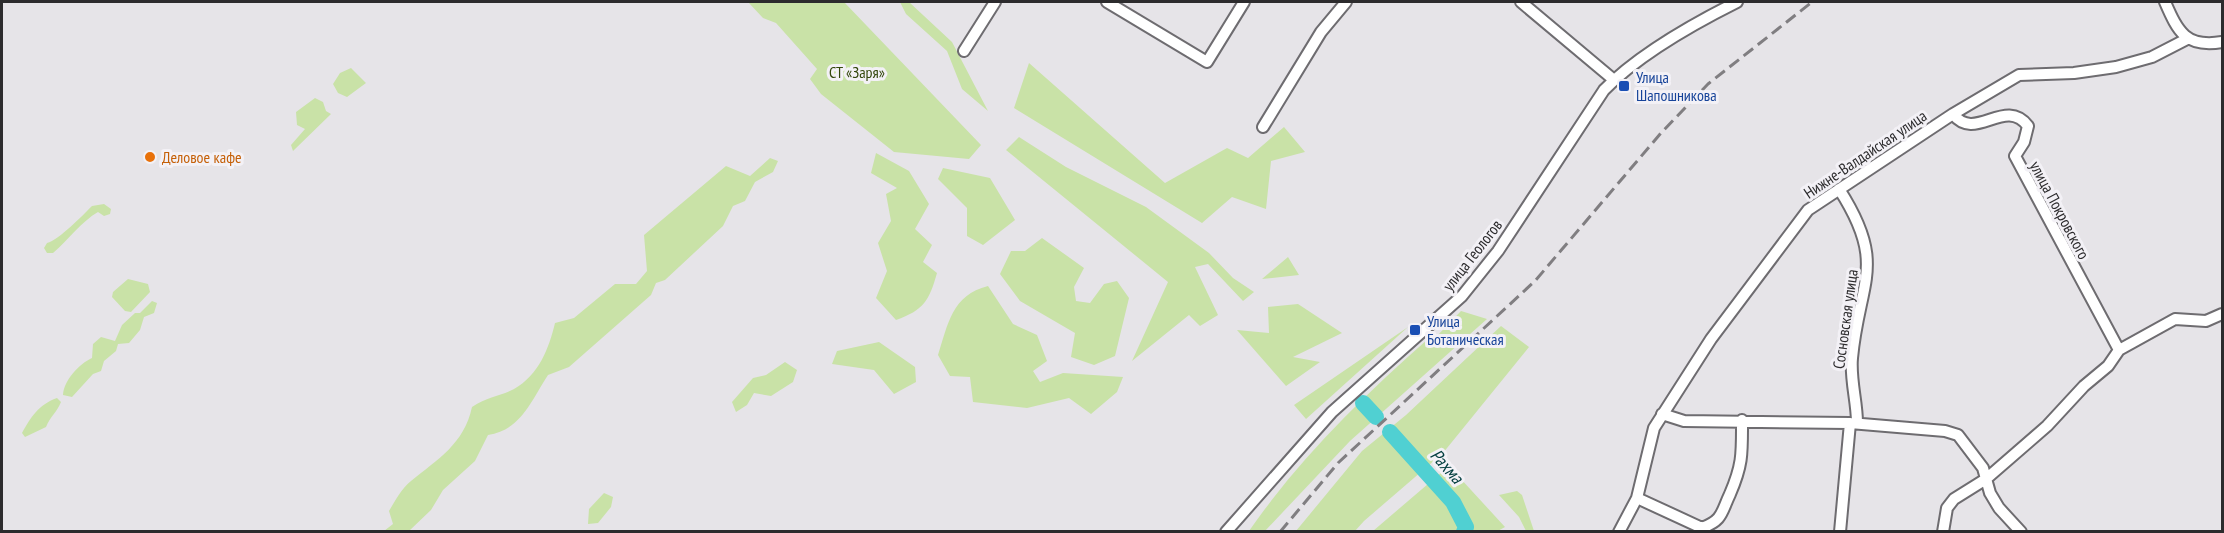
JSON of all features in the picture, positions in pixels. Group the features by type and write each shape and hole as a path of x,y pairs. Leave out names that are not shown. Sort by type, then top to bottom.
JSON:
{"street":[{"path":"964,51 996,2"},
{"path":"1107,2 1207,62 1244,2"},
{"path":"1263,127 1321,32 1346,2"},
{"path":"1521,2 1614,80"},
{"name":"улица Геологов","path":"1226,531 1332,412 1462,296 1498,251 1594,104 1614,80 1680,34 1737,2"},
{"path":"2165,2 2174,23 2187,39 2199,44 2223,42"},
{"name":"Нижне-Валдайская улица","path":"1619,531 1637,498 1654,428 1662,414 1710,339 1808,210 1953,114 2019,75 2074,73 2116,67 2152,57 2187,39"},
{"name":"улица Покровского","path":"1953,114 1963,124 1971,125 2007,115 2024,120 2028,126 2024,142 2015,156 2119,350"},
{"name":"Сосновская улица","path":"1839,189 1860,225 1868,257 1867,281 1851,371 1857,406 1840,531"},
{"path":"1943,531 1947,507 1954,499 1986,478 2047,426 2084,386 2108,366 2119,350 2175,319 2206,321 2223,314"},
{"path":"1662,414 1684,421 1853,423 1945,431 1958,435 1983,468 1998,508 2021,531"},
{"path":"1637,498 1702,528 1715,522 1722,514 1743,462 1742,420"}],"green space":[{"name":"СТ «Заря»","path":"748,2 844,2 981,145 969,159 894,152 821,94 810,79 817,69 776,23 763,18"},
{"path":"900,2 909,2 952,42 988,111 962,89 947,51 906,14"},
{"path":"1029,63 1165,183 1227,148 1248,158 1284,127 1305,152 1271,161 1266,209 1232,197 1202,223 1014,108"},
{"path":"351,68 366,83 347,97 338,93 333,84 340,73"},
{"path":"315,98 323,102 326,111 331,114 293,151 291,145 305,129 297,125 296,112"},
{"path":"1019,137 1066,167 1146,207 1209,253 1233,278 1254,292 1243,301 1208,264 1195,267 1218,315 1200,326 1189,315 1132,361 1168,282 1006,150"},
{"path":"876,153 909,171 929,204 915,229 932,245 923,262 937,273 924,303 913,312 896,320 876,298 887,271 878,243 891,221 886,194 897,188 871,173"},
{"path":"770,158 778,161 773,172 755,182 745,201 733,206 723,226 665,280 656,283 651,295 569,367 548,375 524,413 509,427 488,435 475,461 443,490 431,510 409,531 384,531 393,524 389,511 402,491 449,450 463,431 472,407 514,389 536,369 550,342 555,323 574,318 615,284 636,284 647,271 644,235 726,166 750,176"},
{"path":"943,168 990,178 1015,220 983,245 967,236 967,208 938,179"},
{"path":"104,204 111,209 110,214 104,216 98,212 53,253 47,253 44,248 47,243 64,232 92,206"},
{"path":"1042,238 1084,268 1074,287 1076,301 1090,303 1104,284 1117,281 1129,298 1115,356 1094,365 1071,357 1075,333 1020,301 1000,274 1011,251 1025,251"},
{"path":"1288,257 1299,275 1262,279"},
{"path":"128,279 148,284 150,292 131,312 125,311 112,297 113,292"},
{"path":"988,286 1013,324 1037,335 1047,361 1033,371 1040,382 1063,373 1123,377 1117,392 1091,414 1069,398 1027,408 973,402 970,377 950,376 938,355 953,312 966,296"},
{"path":"152,301 157,303 154,313 144,317 140,330 129,343 118,344 116,351 104,361 101,371 93,374 72,397 63,395 66,384 73,373 92,358 93,344 101,337 115,341 122,325 135,313 140,313"},
{"path":"1298,304 1342,333 1293,357 1320,362 1286,386 1237,330 1269,333 1268,307"},
{"path":"1461,311 1487,319 1350,441 1265,531 1249,531 1268,504 1332,430 1403,361 1428,339 1435,338"},
{"path":"1501,326 1529,347 1443,453 1355,531 1296,531 1362,451 1406,415"},
{"path":"1408,327 1306,419 1294,405"},
{"path":"879,342 915,367 916,382 894,394 874,370 832,364 837,351"},
{"path":"785,362 797,370 793,382 771,396 754,393 747,405 736,412 732,402 753,378 766,375"},
{"path":"57,398 61,402 46,427 25,437 22,433 36,412"},
{"path":"1449,466 1505,527 1496,532 1373,531"},
{"path":"1517,491 1522,495 1534,531 1526,531 1519,517 1499,495"},
{"path":"604,493 613,497 611,507 598,523 588,524 589,509"}],"waterway":[{"name":"Рахма","path":"1363,403 1376,417"},
{"name":"Рахма","path":"1390,432 1453,502 1466,527 1464,532"}],"railway":[{"path":"1280,532 1338,463 1535,281 1661,133 1708,84 1812,2"}],"place":[{"name":"Улица Шапошникова","path":"1624,86"},
{"name":"Деловое кафе","path":"150,157"},
{"name":"Улица Ботаническая","path":"1415,330"}]}
